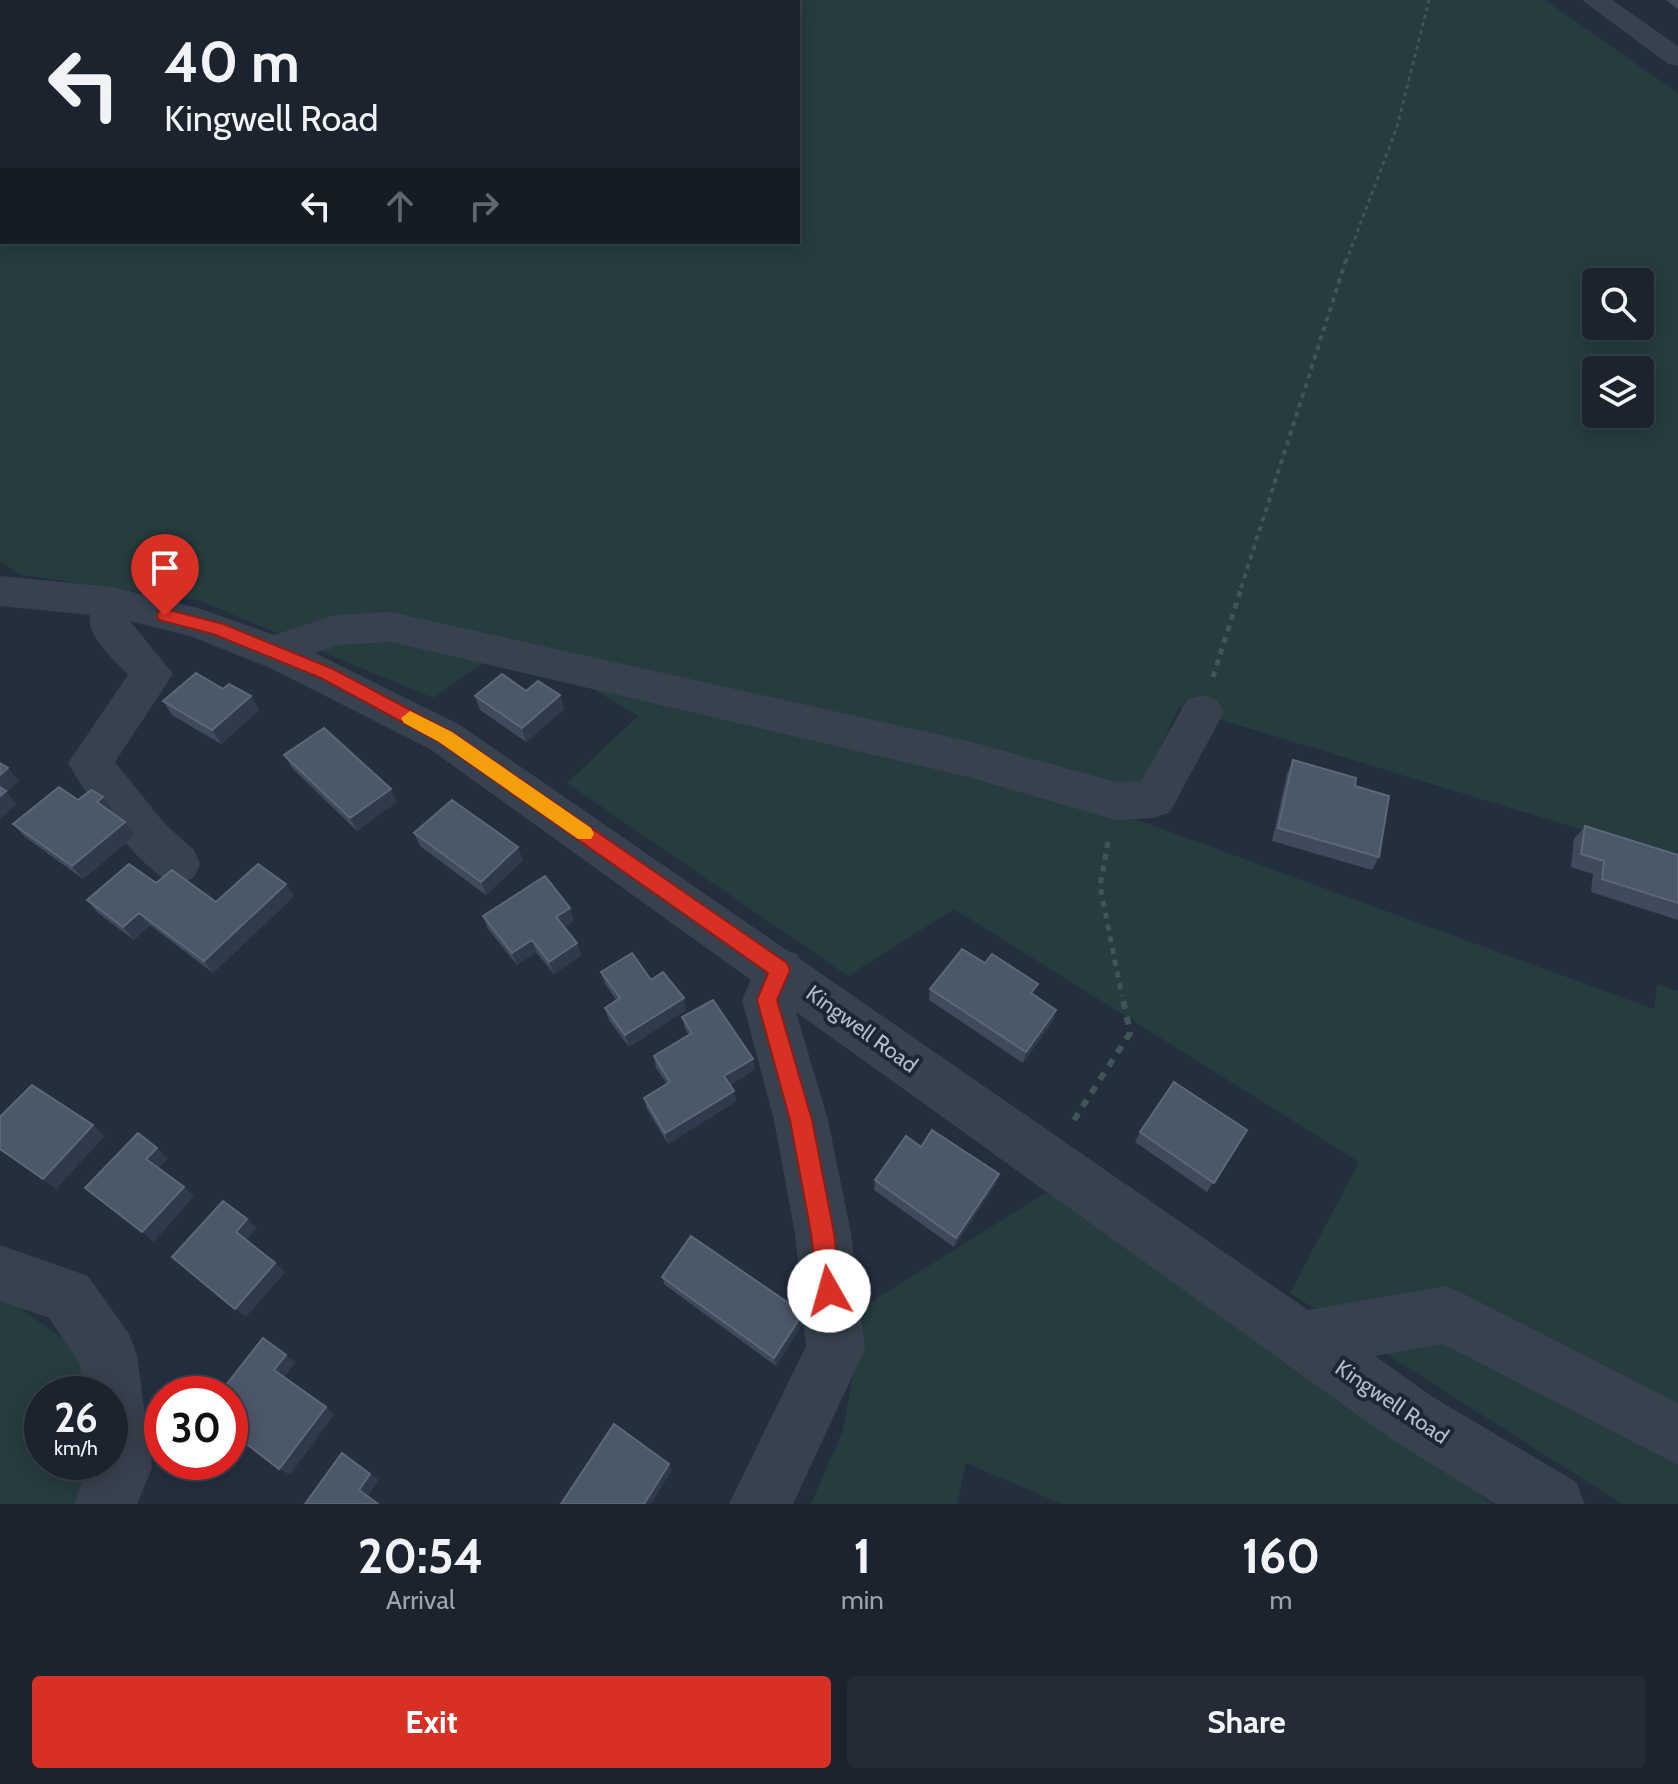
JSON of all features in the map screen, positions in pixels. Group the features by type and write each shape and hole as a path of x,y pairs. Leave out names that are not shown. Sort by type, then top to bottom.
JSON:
{"street":[{"path":"1595,0 1678,58"},
{"name":"Kingwell Road","path":"0,591 29,598 113,602 217,629 327,674 445,737 1412,1418 1554,1504"},
{"path":"113,602 109,625 152,674 90,763 149,838 177,864"},
{"path":"273,651 335,630 391,627 953,755 1116,801 1154,799 1202,712"},
{"path":"760,1504 836,1349 823,1233 806,1149 767,1000 780,970"},
{"path":"0,1273 68,1296 108,1355 121,1468 105,1504"},
{"path":"1302,1340 1446,1315 1678,1435"}],"path":[{"path":"1202,712 1351,245 1397,127 1429,0"},
{"path":"1048,1161 1130,1033 1100,886 1116,801"}],"green space":[{"path":"800,0 1545,0 1678,93 1678,859 1179,707 1151,766 1135,819 1654,1009 1657,984 1678,991 1678,1504 1622,1504 1290,1293 1359,1162 954,909 848,976 567,783 638,716 513,642 433,698 198,600 22,575 0,561 0,244 800,244"},
{"path":"1047,1192 1267,1337 1493,1504 1062,1504 966,1463 957,1504 811,1504 843,1430 866,1305"},
{"path":"0,1294 82,1352 85,1376 24,1376 24,1480 87,1480 76,1504 0,1504"}],"building":[{"path":"196,673 223,689 229,684 251,696 212,730 163,701"},
{"path":"502,674 526,691 538,681 560,695 522,728 475,696"},
{"path":"324,728 391,789 350,818 284,755"},
{"path":"1293,760 1356,778 1355,786 1389,796 1379,857 1278,828"},
{"path":"0,763 8,768 0,775"},
{"path":"59,787 78,800 91,790 103,797 97,802 125,822 72,866 13,824"},
{"path":"452,800 518,847 481,882 414,833"},
{"path":"1585,826 1678,855 1678,903 1602,879 1604,861 1581,854"},
{"path":"129,864 156,883 172,870 216,902 258,864 286,884 204,961 139,913 123,927 87,900"},
{"path":"545,876 570,908 556,917 577,943 549,962 532,940 512,953 483,916"},
{"path":"962,949 985,963 992,954 1038,984 1031,993 1056,1010 1026,1052 930,989"},
{"path":"632,953 651,980 663,972 684,998 625,1035 605,1008 620,998 601,972"},
{"path":"713,1000 753,1059 724,1076 734,1091 665,1133 644,1098 670,1082 654,1056 692,1033 682,1017"},
{"path":"1174,1082 1247,1130 1214,1183 1140,1132"},
{"path":"32,1085 93,1125 43,1179 0,1149 0,1117"},
{"path":"932,1130 999,1174 956,1238 875,1180 906,1136 921,1147"},
{"path":"138,1133 157,1148 146,1159 184,1187 142,1232 85,1188"},
{"path":"223,1201 247,1219 236,1232 275,1263 235,1309 172,1257"},
{"path":"691,1236 803,1313 774,1358 662,1277"},
{"path":"263,1338 286,1355 274,1370 326,1407 279,1469 248,1445 248,1376 233,1376"},
{"path":"614,1424 669,1464 644,1504 561,1504"},
{"path":"342,1453 370,1474 359,1490 378,1504 305,1504"}],"slow traffic":[{"path":"410,718 445,737 584,834"}],"route":[{"path":"165,616 217,629 327,674 445,737 780,970 767,1000 801,1120 823,1233 829,1291"}]}
